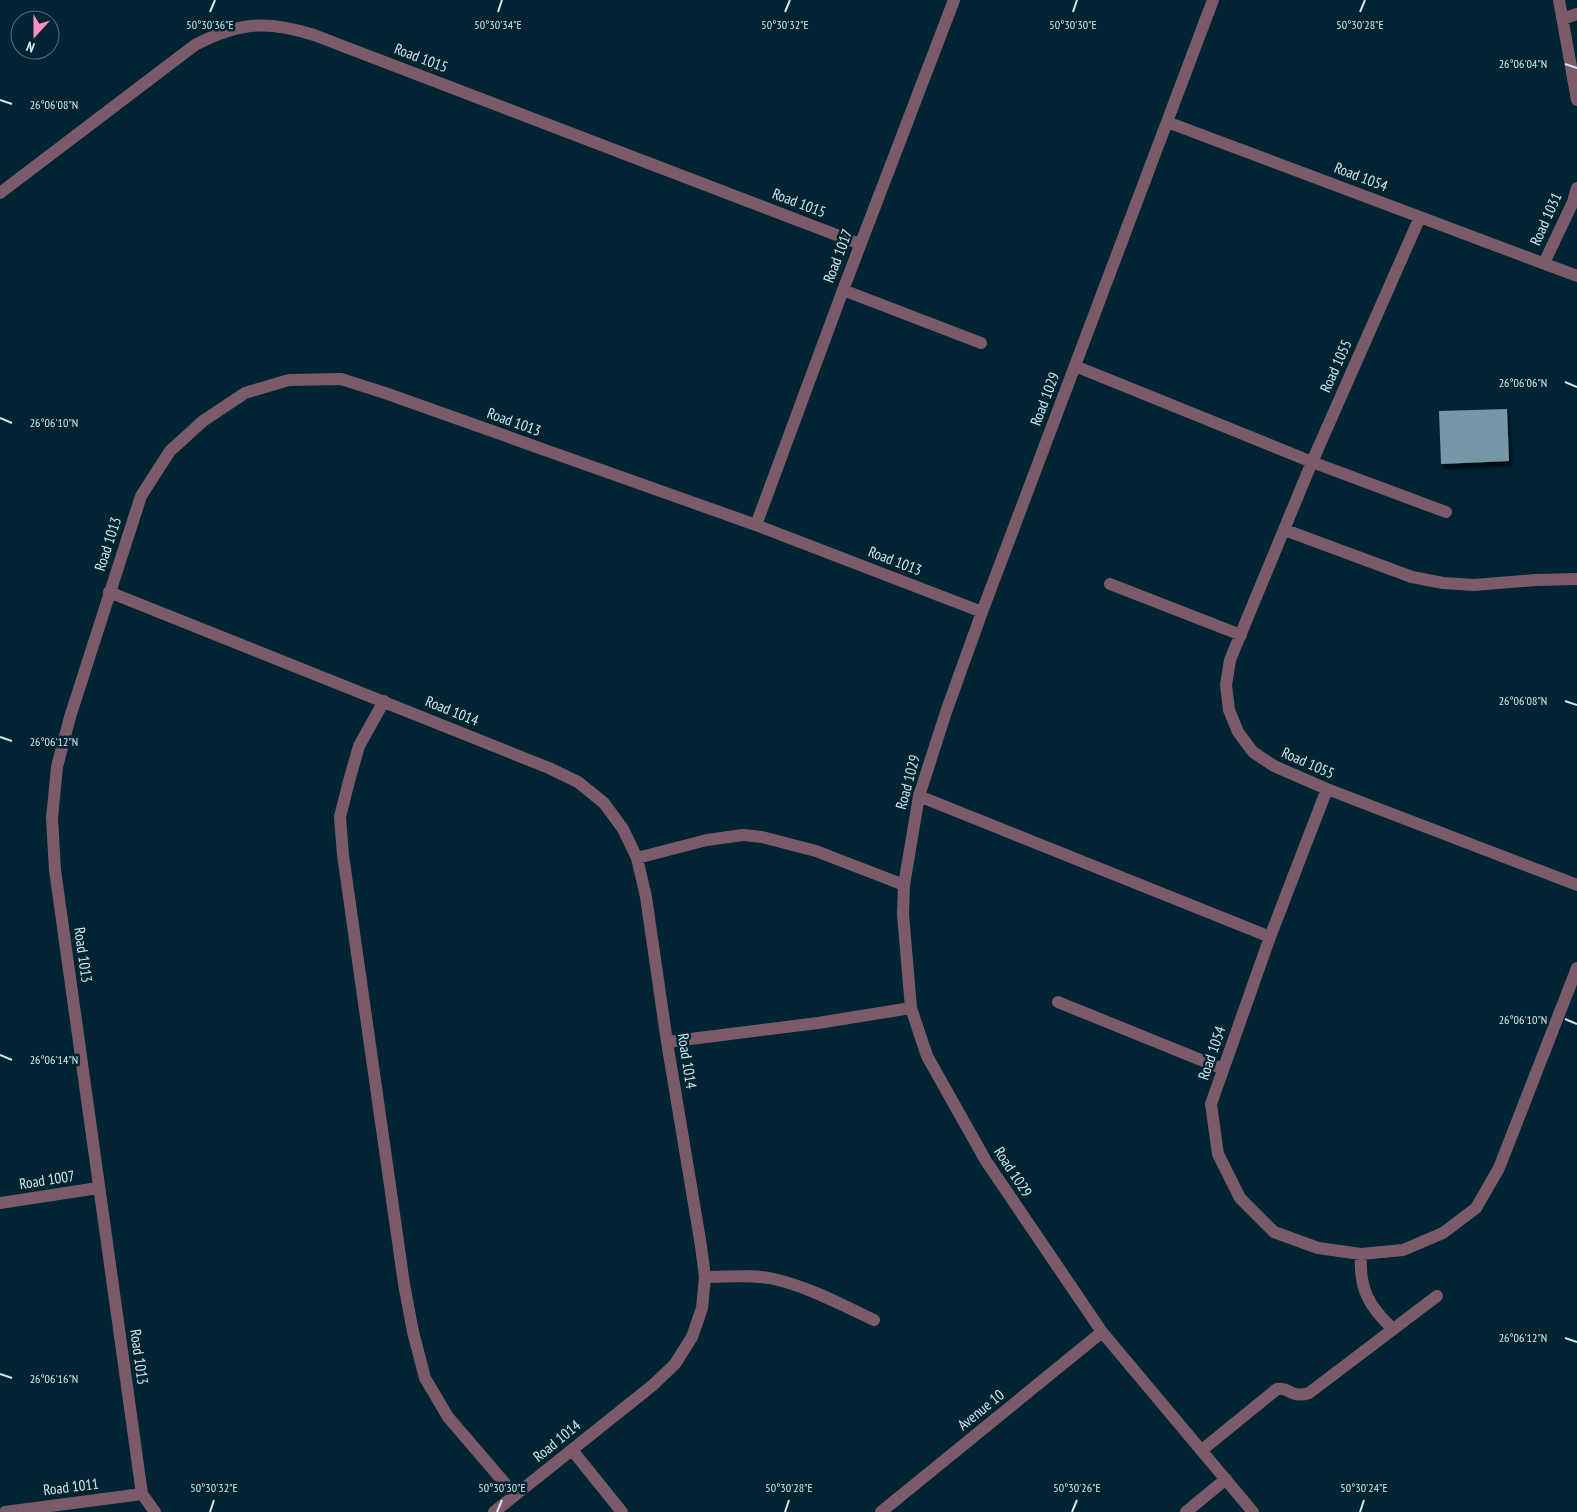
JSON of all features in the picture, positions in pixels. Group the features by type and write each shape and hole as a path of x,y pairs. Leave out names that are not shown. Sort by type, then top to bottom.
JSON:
{"street":[{"name":"Road 1017","path":"756,524 860,244 954,0"},
{"name":"Road 1029","path":"1213,0 946,712 919,796 904,885 903,914 911,1008 926,1056 986,1162 1102,1332 1254,1512"},
{"path":"1559,0 1577,100"},
{"path":"1563,19 1577,14"},
{"name":"Road 1015","path":"0,193 194,45 217,33 241,27 266,24 314,35 860,244"},
{"name":"Road 1054","path":"1167,122 1577,276"},
{"name":"Road 1031","path":"1544,263 1577,188"},
{"name":"Road 1055","path":"1420,217 1312,462 1230,660 1226,685 1229,710 1238,732 1253,752 1274,766 1327,789 1577,885"},
{"path":"843,290 981,343"},
{"path":"1075,366 1129,386 1312,462 1446,512"},
{"name":"Road 1013","path":"156,1512 142,1494 55,870 52,818 57,767 70,717 109,592 141,496 170,451 203,421 245,393 289,380 341,379 756,524 982,612"},
{"path":"1285,530 1412,577 1443,583 1474,585 1577,579"},
{"path":"1110,584 1241,635"},
{"name":"Road 1014","path":"109,592 384,701 549,768 578,782 604,803 623,829 638,858 646,897 705,1277 702,1308 692,1337 675,1364 653,1385 494,1512"},
{"path":"384,701 359,746 340,817 343,855 404,1284 413,1332 425,1378 448,1418 515,1495"},
{"name":"Road 1054","path":"1327,789 1270,938 1211,1104 1218,1154 1240,1198 1274,1232 1318,1248 1361,1254 1403,1250 1443,1233 1476,1208 1499,1168 1577,968"},
{"path":"919,796 1270,938"},
{"path":"638,858 706,840 743,835 762,837 816,852 904,885"},
{"path":"1058,1002 1223,1069"},
{"path":"668,1042 818,1023 911,1008"},
{"name":"Road 1007","path":"0,1203 98,1188"},
{"path":"1361,1254 1360,1271 1363,1288 1370,1304 1380,1318 1393,1329"},
{"path":"705,1277 751,1276 774,1279 800,1287 874,1320"},
{"path":"1202,1450 1273,1392 1281,1388 1296,1395 1309,1393 1437,1296"},
{"name":"Avenue 10","path":"881,1512 1102,1332"},
{"path":"572,1450 622,1512"},
{"path":"1186,1512 1226,1479"},
{"name":"Road 1011","path":"6,1512 142,1494"}],"building":[{"path":"1507,409 1509,461 1441,464 1439,411"}]}
